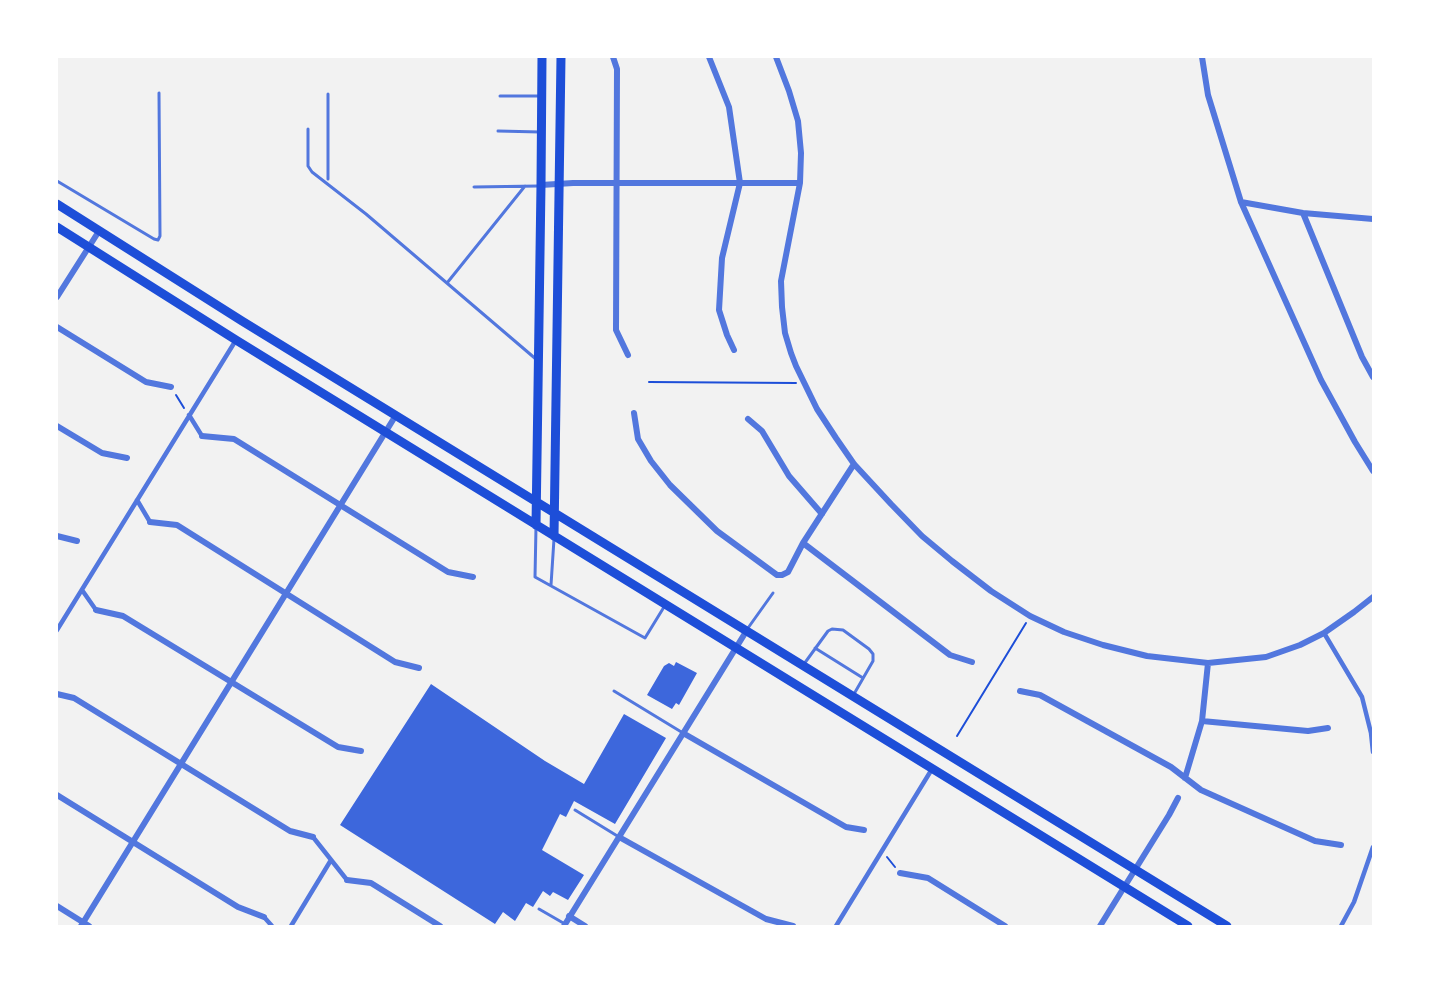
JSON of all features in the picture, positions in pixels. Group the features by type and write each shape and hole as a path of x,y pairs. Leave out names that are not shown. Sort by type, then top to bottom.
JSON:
{"main road":[{"path":"536,525 542,57"},
{"path":"554,536 561,57"},
{"path":"57,204 396,416 1227,926"},
{"path":"57,227 386,433 1188,926"}],"street":[{"path":"613,57 617,69 616,330 628,355"},
{"path":"709,57 729,107 740,183 723,258 718,310 734,350"},
{"path":"776,57 798,121 801,153 800,183 783,265 781,290 785,333 791,353 804,383 854,464 922,536 991,591 1030,616 1064,632 1102,645 1147,656 1208,663 1266,657 1300,645 1324,633 1373,597"},
{"path":"1202,57 1208,95 1241,202 1321,380 1373,471"},
{"path":"541,186 616,183 800,183"},
{"path":"1241,202 1303,213 1373,219"},
{"path":"1303,213 1362,357 1373,377"},
{"path":"57,297 99,231"},
{"path":"57,327 146,382 171,387"},
{"path":"57,630 236,340"},
{"path":"634,413 638,439 670,485 717,531 777,575 788,573 803,543 854,464"},
{"path":"189,415 202,436 234,439 448,572 473,577"},
{"path":"57,906 84,925 396,416"},
{"path":"748,419 762,431 789,476 822,514"},
{"path":"57,426 102,453 128,458"},
{"path":"137,500 150,522 177,525 395,662 419,668"},
{"path":"57,536 77,541"},
{"path":"803,543 950,655 972,662"},
{"path":"82,590 96,610 123,616 338,747 361,751"},
{"path":"564,925 747,630"},
{"path":"1324,633 1362,697 1373,752"},
{"path":"1185,778 1202,721 1208,663"},
{"path":"1020,691 1040,695 1171,767 1201,790 1315,841 1341,844"},
{"path":"57,694 74,698 290,831 313,837 347,880 371,883 440,926"},
{"path":"1202,721 1308,731 1328,728"},
{"path":"683,733 846,827 864,830"},
{"path":"836,926 932,769"},
{"path":"57,795 238,907 264,917 272,926"},
{"path":"1100,926 1178,798"},
{"path":"619,837 766,919 794,926"},
{"path":"1341,926 1354,902 1373,847"},
{"path":"291,926 331,860"},
{"path":"900,873 928,878 1005,926"},
{"path":"569,916 585,926"}],"lane":[{"path":"57,181 158,240 160,236 159,93"},
{"path":"328,94 328,179"},
{"path":"500,96 542,96"},
{"path":"308,129 308,166 312,172 366,214 538,360"},
{"path":"498,131 542,132"},
{"path":"447,283 525,186"},
{"path":"474,187 541,186"},
{"path":"536,525 535,577 645,638 665,604"},
{"path":"551,585 554,536"},
{"path":"747,630 773,593"},
{"path":"803,665 828,631 832,628 843,630 873,654 873,661 853,696"},
{"path":"815,648 863,678"},
{"path":"614,691 683,733"},
{"path":"575,810 619,837"},
{"path":"539,909 564,925"}],"path":[{"path":"649,382 804,383"},
{"path":"171,387 189,415"},
{"path":"957,736 1030,616"},
{"path":"882,850 900,873"}],"building":[{"path":"676,662 697,673 679,705 676,703 672,709 647,695 664,666 669,663 674,666"},
{"path":"431,684 545,761 584,784 624,714 666,738 615,824 574,801 566,817 560,814 542,850 584,875 568,900 553,892 550,896 543,891 533,907 526,903 515,921 503,912 495,924 340,825"}]}
